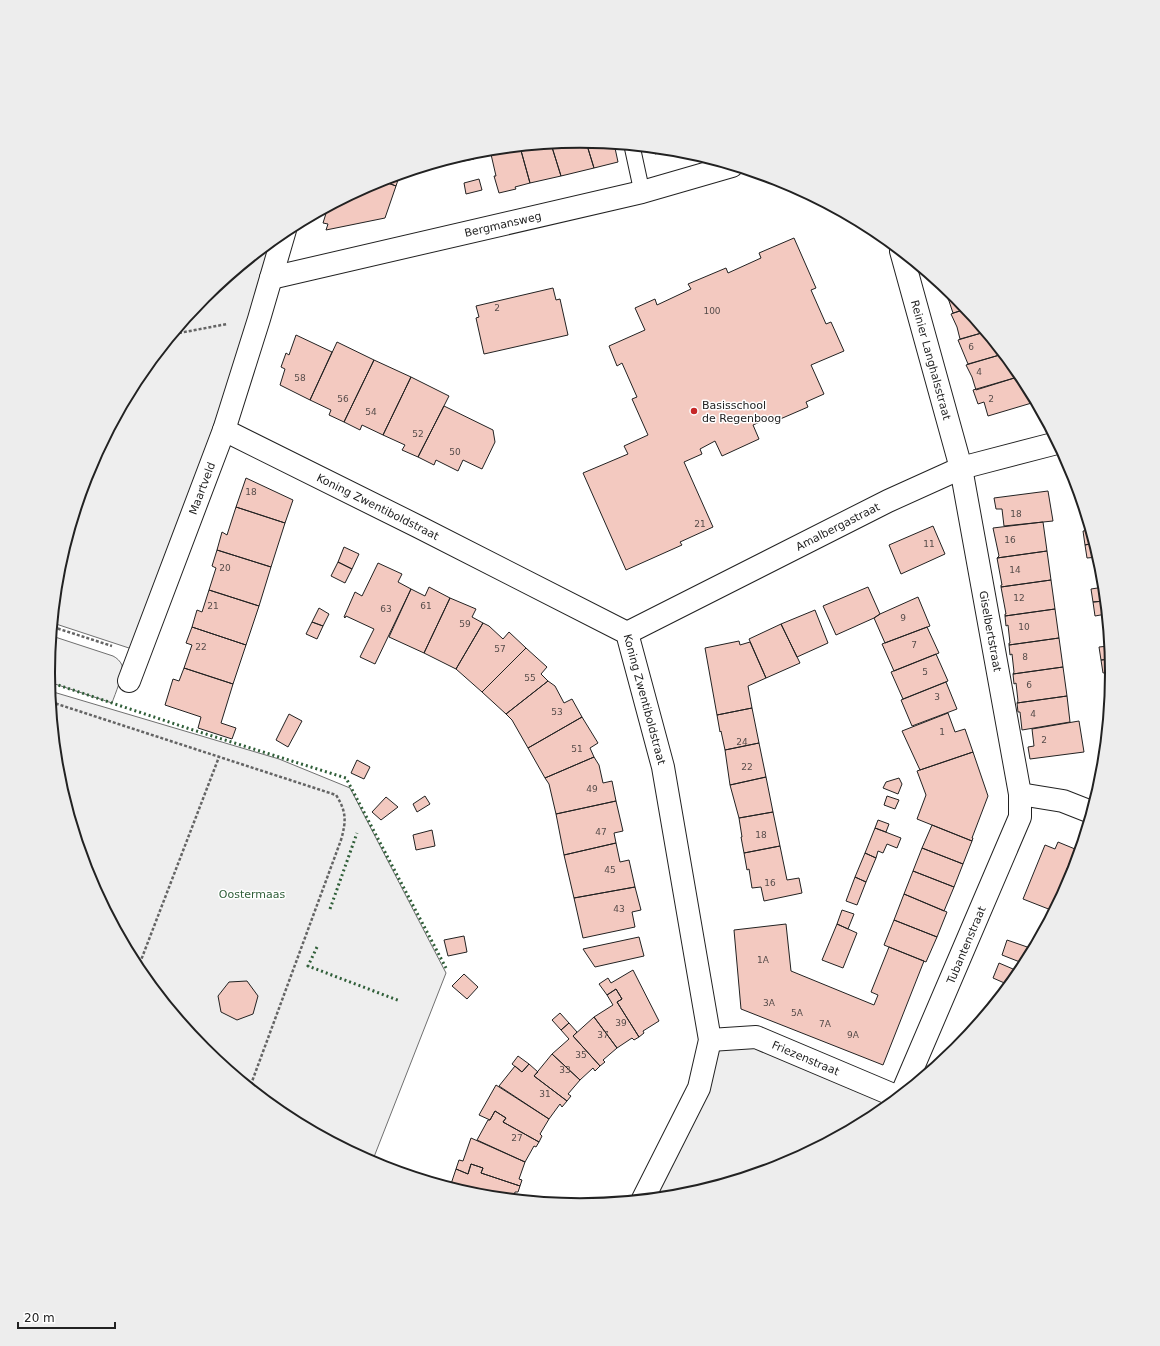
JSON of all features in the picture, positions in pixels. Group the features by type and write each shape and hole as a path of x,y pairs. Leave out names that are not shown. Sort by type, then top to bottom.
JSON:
{"street":[{"name":"Bergmansweg","path":"271,278 642,192 724,168"},
{"name":"Maartveld","path":"129,681 224,430 282,240"},
{"name":"Reinier Langhalsstraat","path":"903,259 961,468"},
{"name":"Koning Zwentiboldstraat","path":"224,430 426,530 627,633 663,768 710,1040 699,1088 644,1194"},
{"name":"Amalbergastraat","path":"627,633 888,501 961,468 1052,444"},
{"name":"Giselbertstraat","path":"961,468 1020,794"},
{"path":"1020,794 1063,801 1087,810"},
{"name":"Tubantenstraat","path":"905,1086 1020,817 1020,794"},
{"name":"Friezenstraat","path":"710,1040 756,1037 893,1095"}],"lane":[{"path":"633,151 642,192"}],"path":[{"path":"180,333 259,319"},
{"path":"57,629 139,655"},
{"path":"56,704 336,795 342,805 346,824 341,840 252,1083"},
{"path":"141,961 218,757"}],"green space":[{"path":"275,245 266,276 135,650 57,624 65,571 83,504 95,472 125,410 163,353 209,302 234,278"},
{"path":"56,637 113,656 119,661 122,665 122,673 112,703 55,684"},
{"name":"Oostermaas","path":"56,693 279,759 350,788 446,973 374,1156 317,1128 260,1090 209,1044 163,993 143,965 109,905 83,842 73,809 59,742"},
{"path":"755,1041 889,1098 842,1128 781,1158 716,1180 656,1193 712,1043"}],"building":[{"path":"588,148 594,168 561,176 553,149"},
{"path":"588,148 615,149 618,162 594,168"},
{"path":"553,149 561,176 530,183 521,151"},
{"path":"521,151 530,183 515,187 516,189 499,193 494,176 496,176 491,156"},
{"path":"479,179 482,190 466,194 464,183"},
{"path":"398,181 396,186 390,184"},
{"path":"390,184 396,186 385,218 326,230 328,224 323,223 326,214 348,202"},
{"path":"794,238 816,288 811,290 826,324 831,322 844,351 811,365 824,394 806,402 808,407 771,423 769,418 753,425 759,439 722,456 715,441 700,449 702,454 684,462 713,527 680,542 682,545 626,570 583,473 628,454 624,446 648,435 632,399 637,397 622,363 617,366 609,346 645,330 635,308 655,299 657,305 691,289 688,284 726,268 728,273 761,258 759,253"},
{"path":"553,288 556,300 560,299 568,335 484,354 476,318 479,317 476,306"},
{"path":"948,299 960,311 953,313"},
{"path":"960,311 980,333 960,339 957,327 951,314"},
{"path":"980,333 999,355 968,364 958,340"},
{"path":"296,335 332,352 310,400 280,385 285,369 281,367 286,353 289,355"},
{"path":"337,342 374,360 344,422 329,415 331,410 310,400"},
{"path":"999,355 1015,378 976,390 966,365"},
{"path":"374,360 411,377 383,435 362,425 360,430 344,422"},
{"path":"411,377 449,396 418,457 402,450 405,445 383,435"},
{"path":"1015,378 1030,403 988,416 984,402 978,404 973,390"},
{"path":"444,406 493,430 495,442 482,469 463,460 458,471 436,460 434,465 418,457"},
{"path":"246,478 293,500 285,523 236,507"},
{"path":"1048,491 1053,521 1004,526 1002,509 996,509 994,498"},
{"path":"236,507 285,523 271,567 217,550 222,532 227,535"},
{"path":"1043,522 1047,551 997,558 999,556 993,528"},
{"path":"933,526 945,554 901,574 889,545"},
{"path":"1083,531 1085,531 1089,544 1085,545"},
{"path":"1089,544 1092,558 1087,558 1085,545"},
{"path":"344,547 359,554 352,569 338,562"},
{"path":"217,550 271,567 259,606 209,590 216,568 212,566"},
{"path":"1047,551 1051,580 1001,587 1002,585 997,558"},
{"path":"338,562 352,569 345,583 331,576"},
{"path":"378,563 402,574 398,582 411,589 375,664 360,657 374,629 346,616 345,618 344,617 355,592 362,596"},
{"path":"1051,580 1055,609 1005,616 1006,614 1001,587"},
{"path":"429,587 450,598 424,653 389,637 411,589 425,596"},
{"path":"868,587 880,614 836,635 823,606"},
{"path":"1098,588 1101,601 1093,602 1091,589"},
{"path":"209,590 259,606 246,645 192,627 197,610 202,612"},
{"path":"918,597 930,626 885,643 874,618"},
{"path":"450,598 476,609 472,617 483,623 456,669 424,653"},
{"path":"1101,601 1102,615 1095,616 1093,602"},
{"path":"319,608 329,614 323,626 312,622"},
{"path":"1055,609 1059,638 1009,645 1008,625 1006,626 1005,616"},
{"path":"815,610 828,643 797,657 781,624"},
{"path":"312,622 323,626 317,639 306,634"},
{"path":"483,623 489,626 503,639 509,632 526,648 482,692 456,669"},
{"path":"781,624 800,663 766,678 749,639"},
{"path":"192,627 246,645 233,684 184,668 192,645 186,643"},
{"path":"927,627 939,653 894,671 882,644"},
{"path":"1059,638 1063,667 1013,674 1012,654 1010,655 1009,645"},
{"path":"739,641 740,645 750,642 766,678 748,686 752,708 717,715 705,648"},
{"path":"1104,646 1105,660 1101,660 1099,647"},
{"path":"526,648 547,667 541,674 548,681 506,714 482,692"},
{"path":"936,654 948,681 903,699 891,672"},
{"path":"1101,660 1105,660 1105,673 1103,673"},
{"path":"1063,667 1067,696 1017,703 1016,683 1014,684 1013,674"},
{"path":"184,668 233,684 221,723 236,728 232,739 198,728 201,717 165,705 173,679 179,681"},
{"path":"548,681 555,686 564,703 572,699 582,717 528,748 512,720 506,714"},
{"path":"946,682 957,709 912,726 901,700"},
{"path":"1067,696 1070,722 1022,730 1020,712 1018,712 1017,703"},
{"path":"752,708 759,743 725,750 717,715"},
{"path":"948,713 955,732 965,729 973,752 920,770 902,731"},
{"path":"289,714 302,721 288,747 276,740"},
{"path":"582,717 598,743 590,748 594,757 545,778 528,748"},
{"path":"1079,721 1084,752 1030,759 1028,747 1034,746 1032,729"},
{"path":"759,743 766,777 730,785 725,750"},
{"path":"973,752 988,796 972,841 917,819 926,795 917,771"},
{"path":"594,757 599,765 603,783 612,781 616,801 556,814 549,784 545,778"},
{"path":"357,760 370,767 364,779 351,773"},
{"path":"766,777 773,812 739,818 730,785"},
{"path":"899,778 902,784 898,794 883,788 886,782"},
{"path":"425,796 430,804 417,812 413,804"},
{"path":"887,796 899,800 895,809 884,805"},
{"path":"386,797 398,807 381,820 372,812"},
{"path":"616,801 623,831 614,833 616,843 564,855 556,814"},
{"path":"773,812 780,846 744,853 739,818"},
{"path":"878,820 889,824 886,832 875,828"},
{"path":"932,825 972,841 963,864 922,848"},
{"path":"875,828 901,838 897,848 887,844 883,853 878,851 876,858 865,853"},
{"path":"432,830 435,846 416,850 413,835"},
{"path":"1058,842 1074,849 1049,909 1023,899 1045,845 1055,849"},
{"path":"616,843 620,862 629,860 635,887 574,898 564,855"},
{"path":"780,846 787,880 799,878 802,893 764,901 761,887 752,888 749,869 747,870 744,853"},
{"path":"922,848 963,864 954,887 913,871"},
{"path":"865,853 876,858 866,882 855,877"},
{"path":"913,871 954,887 944,911 904,894"},
{"path":"855,877 866,882 857,905 846,901"},
{"path":"635,887 641,910 632,912 635,927 583,938 574,898"},
{"path":"904,894 947,912 937,937 894,920"},
{"path":"842,910 854,914 848,929 837,924"},
{"path":"894,920 937,937 926,962 884,945"},
{"path":"786,924 791,971 874,1005 878,995 871,992 889,947 924,961 883,1065 741,1009 734,930"},
{"path":"837,924 857,933 843,968 822,960"},
{"path":"464,936 467,952 448,956 444,940"},
{"path":"639,937 644,956 595,967 583,949"},
{"path":"1007,940 1028,947 1019,962 1002,955"},
{"path":"999,963 1014,969 1004,983 993,978"},
{"path":"633,970 659,1021 643,1031 644,1033 639,1037 617,1002 622,999 616,989 607,995 599,984 608,978 611,983"},
{"path":"464,974 478,987 467,999 452,986"},
{"path":"247,981 258,996 253,1014 237,1020 221,1012 218,996 229,982"},
{"path":"616,989 622,999 617,1002 639,1037 634,1040 632,1038 617,1048 594,1017 613,1005 607,995"},
{"path":"560,1013 569,1023 561,1030 552,1020"},
{"path":"594,1017 617,1048 603,1060 605,1062 600,1066 573,1036"},
{"path":"569,1023 577,1032 573,1036 600,1066 595,1071 593,1068 580,1080 552,1054 569,1039 561,1030"},
{"path":"552,1054 580,1080 568,1094 571,1096 567,1101 534,1076"},
{"path":"518,1056 529,1064 522,1072 512,1064"},
{"path":"529,1064 538,1072 534,1076 567,1101 562,1107 560,1104 549,1119 499,1086 515,1066 522,1072"},
{"path":"496,1085 549,1119 540,1134 542,1136 539,1142 503,1122 506,1118 495,1111 490,1120 479,1115"},
{"path":"495,1111 506,1118 503,1122 539,1142 536,1147 534,1146 525,1162 477,1140 488,1120 490,1120"},
{"path":"471,1138 525,1162 519,1179 522,1180 520,1186 481,1173 483,1168 471,1164 468,1174 456,1169 459,1160 463,1161"},
{"path":"471,1164 483,1168 481,1173 520,1186 518,1192 515,1192 514,1194 452,1182 456,1169 468,1174"}],"hedge":[{"path":"55,684 187,728 346,778 446,968"},
{"path":"330,909 357,833"},
{"path":"317,947 308,966 400,1001"}],"place":[{"name":"Basisschool de Regenboog","path":"694,411"}]}
